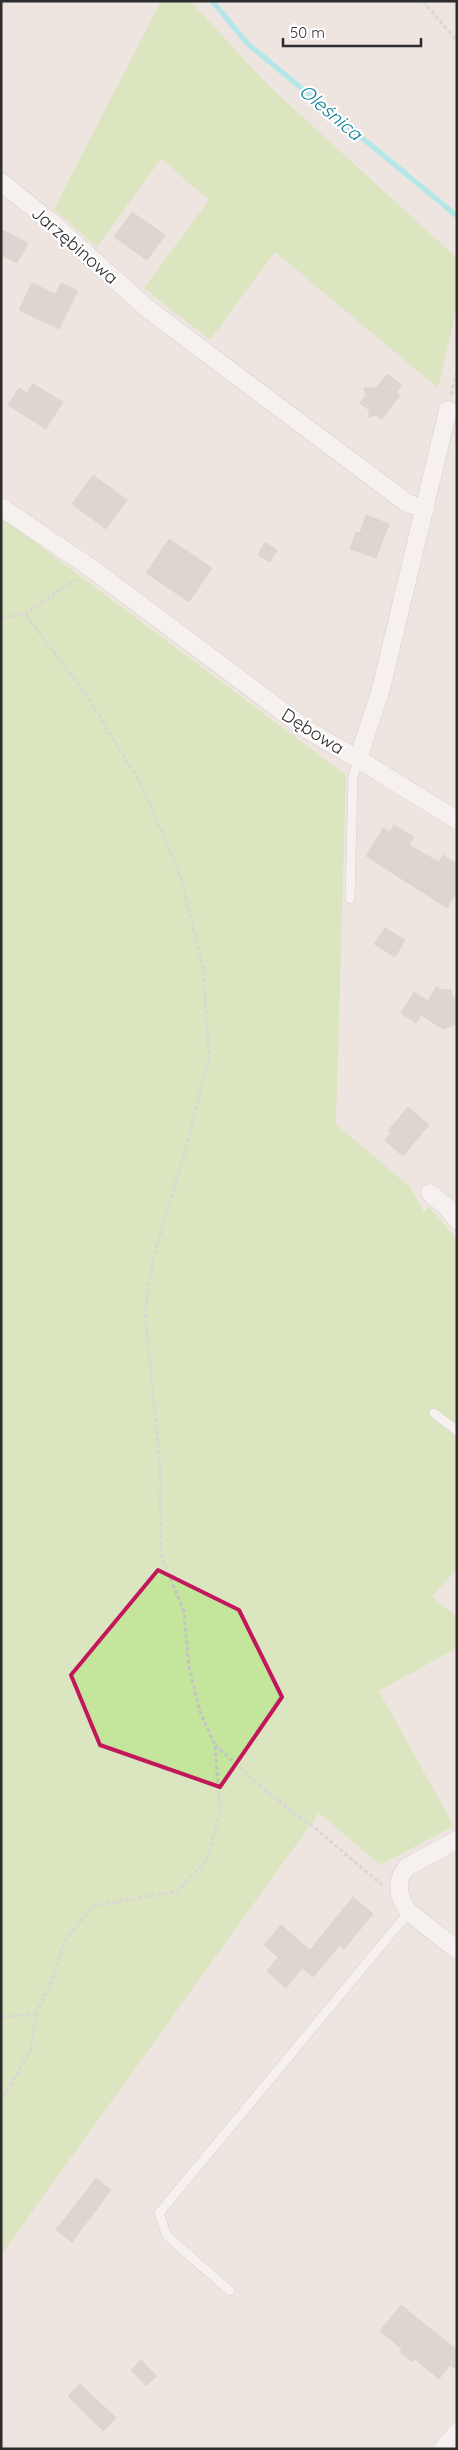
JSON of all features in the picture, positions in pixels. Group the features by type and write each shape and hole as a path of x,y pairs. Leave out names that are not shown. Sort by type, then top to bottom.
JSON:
{"street":[{"name":"Jarzębinowa","path":"1,182 51,222 148,309 407,502 425,509"},
{"name":"Dębowa","path":"1,507 91,568 306,730 358,759 381,689 448,410"},
{"path":"358,759 457,820"},
{"path":"430,1193 447,1207 457,1220"},
{"path":"457,1840 408,1867 402,1874 399,1884 400,1894 409,1912 457,1950"},
{"path":"443,2449 457,2432"}],"lane":[{"path":"350,899 353,777 358,759"},
{"path":"434,1413 457,1431"},
{"path":"230,2291 167,2236 158,2213 409,1912"}],"path":[{"path":"423,1 457,41"},
{"path":"448,410 457,371"},
{"path":"1,618 25,614 91,568"},
{"path":"1,2101 31,2050 36,2014 52,1982 65,1940 94,1906 178,1891 207,1860 220,1811 215,1745 200,1712 189,1668 184,1612 162,1554 160,1465 145,1312 153,1258 183,1158 209,1058 203,966 181,878 142,788 85,693 25,614"},
{"path":"215,1745 268,1793 316,1829 388,1890 400,1894"},
{"path":"1,2017 36,2014"}],"highlighted area":[{"path":"158,1570 239,1610 282,1697 220,1787 100,1745 71,1675"}],"green space":[{"path":"161,1 190,1 270,87 457,258 457,306 438,388 275,252 210,340 144,288 209,200 161,159 97,247 54,209"},
{"path":"1,517 346,775 336,1124 410,1187 424,1212 429,1207 457,1239 457,1568 432,1597 457,1617 457,1648 379,1691 454,1826 380,1865 319,1813 1,2255"}],"building":[{"path":"132,212 165,235 147,260 114,237"},
{"path":"1,229 28,243 17,263 1,255"},
{"path":"32,283 55,294 61,283 78,291 59,329 19,310"},
{"path":"387,374 402,385 396,393 400,395 382,419 376,415 369,417 369,410 360,403 366,395 364,388 376,388"},
{"path":"33,384 63,402 46,429 8,405 19,388 27,393"},
{"path":"93,475 127,500 106,529 72,504"},
{"path":"366,515 389,524 376,558 350,549 356,532 360,533"},
{"path":"169,539 212,568 189,602 146,573"},
{"path":"265,542 277,550 270,562 258,555"},
{"path":"394,825 414,837 409,845 439,862 443,855 457,864 457,892 447,908 366,856 383,828 390,832"},
{"path":"385,928 405,940 395,957 374,944"},
{"path":"436,987 442,990 451,989 452,996 457,999 457,1024 443,1029 421,1015 416,1023 401,1013 414,992 428,1001"},
{"path":"408,1107 429,1125 403,1156 385,1141 391,1133 388,1131"},
{"path":"353,1897 373,1914 344,1949 340,1945 313,1977 302,1968 286,1988 267,1971 278,1957 264,1945 281,1925 310,1950"},
{"path":"96,2178 111,2190 72,2242 56,2230"},
{"path":"401,2305 457,2350 457,2370 450,2365 439,2379 415,2359 413,2362 400,2352 402,2349 380,2331"},
{"path":"141,2360 157,2376 146,2386 131,2370"},
{"path":"80,2384 116,2418 103,2431 68,2396"}],"waterway":[{"name":"Oleśnica","path":"212,1 248,44 457,216"}]}
